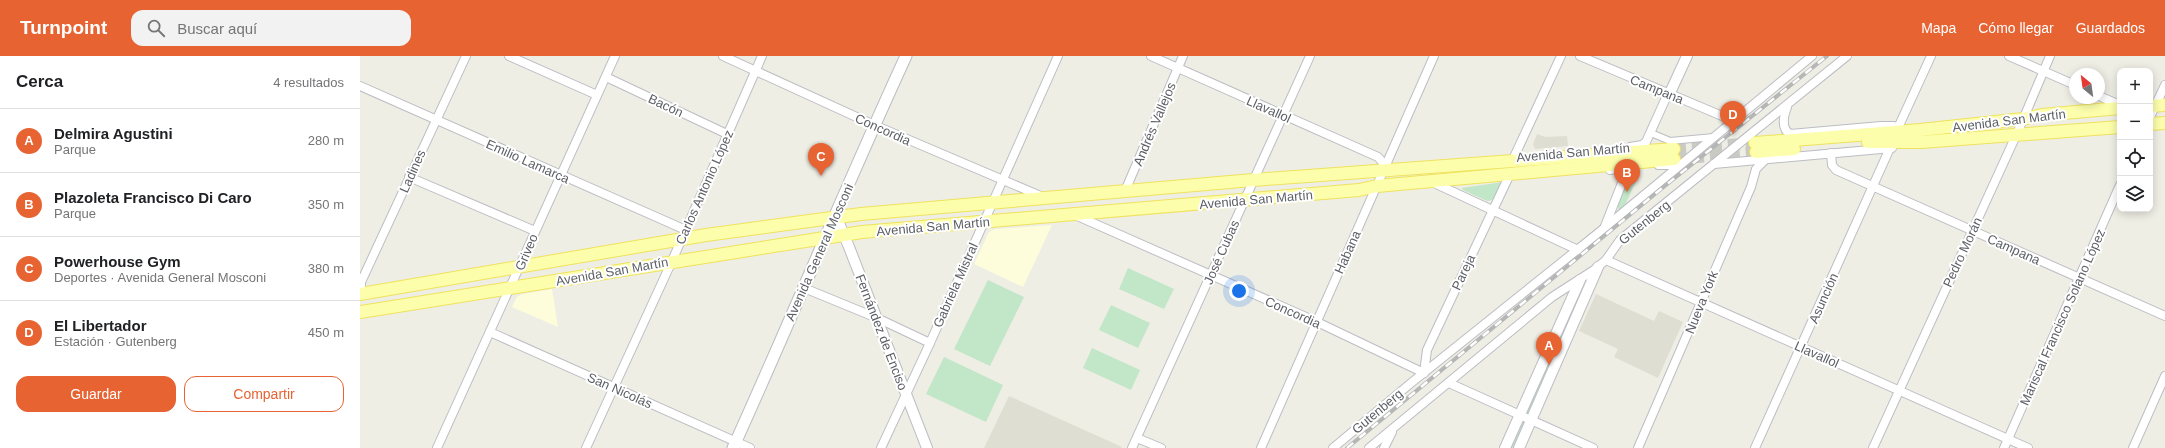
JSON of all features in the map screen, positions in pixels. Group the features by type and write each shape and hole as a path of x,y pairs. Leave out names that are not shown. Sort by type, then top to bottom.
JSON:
{"main road":[{"name":"Avenida General Mosconi","path":"734,445 827,237 905,56"},
{"name":"Avenida San Martín","path":"2117,108 2042,114 2023,119 1898,130 1756,148 1882,141 1921,142 2117,127"},
{"path":"2153,124 2165,124"},
{"name":"Avenida San Martín","path":"360,286 519,268 683,234 695,236 836,216 991,204 1384,168 1676,158"},
{"name":"Avenida San Martín","path":"360,312 844,234 1359,190 1377,186 1676,158"}],"street":[{"name":"Ladines","path":"360,286 466,56"},
{"path":"509,56 597,95"},
{"name":"Griveo","path":"437,448 615,56"},
{"name":"Concordia","path":"723,56 874,125 1045,198"},
{"name":"Carlos Antonio López","path":"586,448 672,261 762,56"},
{"name":"Gabriela Mistral","path":"880,448 905,392 930,343 1001,180 1058,56"},
{"name":"Llavallol","path":"1151,56 1378,158 1384,168"},
{"name":"Andrés Vallejos","path":"1125,191 1183,56"},
{"name":"José Cubas","path":"1132,448 1310,56"},
{"name":"Habana","path":"1261,448 1315,322 1434,56"},
{"path":"1515,155 1561,56"},
{"name":"Campana","path":"1580,56 1734,122"},
{"path":"1687,56 1669,95 1665,100 1651,133 1670,141 1716,137"},
{"name":"Gutenberg","path":"1333,448 1578,250 1605,227 1676,158 1716,137 1811,56"},
{"name":"Gutenberg","path":"1369,448 1450,383 1552,297 1598,267 1606,260 1620,240 1847,56"},
{"path":"1898,130 1931,56"},
{"path":"2010,56 2069,82"},
{"name":"Pedro Morán","path":"1873,448 2016,136 2050,56"},
{"name":"Bacón","path":"606,77 727,134"},
{"path":"2157,105 2165,85"},
{"name":"Emilio Lamarca","path":"360,86 560,176 683,234"},
{"path":"2105,99 2118,104"},
{"name":"Avenida San Martín","path":"1787,106 1783,123 1785,129 1790,134 1881,126 1894,126 1898,130"},
{"name":"Avenida San Martín","path":"1485,164 1515,155 1637,146 1646,142 1651,133"},
{"name":"Avenida San Martín","path":"1714,164 1890,148 1921,142"},
{"name":"Asunción","path":"1755,448 1872,185 1890,148"},
{"name":"Campana","path":"1831,153 1832,165 1836,170 2165,316"},
{"name":"Avenida San Martín","path":"1510,174 1527,176 1618,169 1676,158"},
{"name":"Nueva York","path":"1638,448 1751,187 1756,169 1766,159"},
{"path":"1605,227 1624,181 1624,176 1618,169"},
{"name":"Pareja","path":"1424,373 1427,350 1510,174"},
{"path":"409,177 535,231"},
{"path":"1430,181 1578,250"},
{"name":"Mariscal Francisco Solano López","path":"2004,448 2117,192"},
{"name":"Concordia","path":"1072,214 1211,275 1424,373"},
{"name":"Fernández de Enciso","path":"836,216 927,448"},
{"name":"Llavallol","path":"1606,260 2028,448"},
{"path":"1519,448 1598,267"},
{"path":"1505,448 1580,280"},
{"path":"804,288 877,318 930,343"},
{"name":"San Nicolás","path":"490,332 613,387 734,445 750,448"},
{"path":"2133,448 2165,376"},
{"path":"1450,383 1593,448"},
{"path":"1384,448 1393,429"},
{"path":"1137,438 1161,448"}],"shaded area":[{"path":"1537,134 1545,137 1567,136 1568,146 1535,149 1533,144"},
{"path":"1641,170 1625,205 1619,210 1617,206 1629,179 1627,171"},
{"path":"1503,182 1493,200 1487,201 1463,190 1462,188"},
{"path":"1052,225 1023,287 974,264 989,232 995,229"},
{"path":"1128,268 1174,289 1164,309 1119,289"},
{"path":"988,280 1024,297 990,366 954,349"},
{"path":"552,289 558,327 512,307 517,297 522,294"},
{"path":"1596,294 1654,321 1659,311 1683,322 1658,378 1614,357 1618,349 1579,331"},
{"path":"1111,305 1150,323 1138,348 1099,330"},
{"path":"1568,308 1578,313 1519,448 1505,448"},
{"path":"1092,348 1140,370 1131,390 1083,368"},
{"path":"944,357 1003,385 986,422 926,394"},
{"path":"1009,396 1122,447 984,448"}],"tunnel":[{"path":"1674,149 1755,143"},
{"path":"1674,159 1756,152"}],"railway":[{"path":"1347,448 1661,189 1827,56"}],"place":[{"name":"El Libertador","path":"1733,134"},
{"name":"Powerhouse Gym","path":"821,176"},
{"name":"Plazoleta Francisco Di Caro","path":"1627,192"},
{"name":"Delmira Agustini","path":"1549,365"}]}
